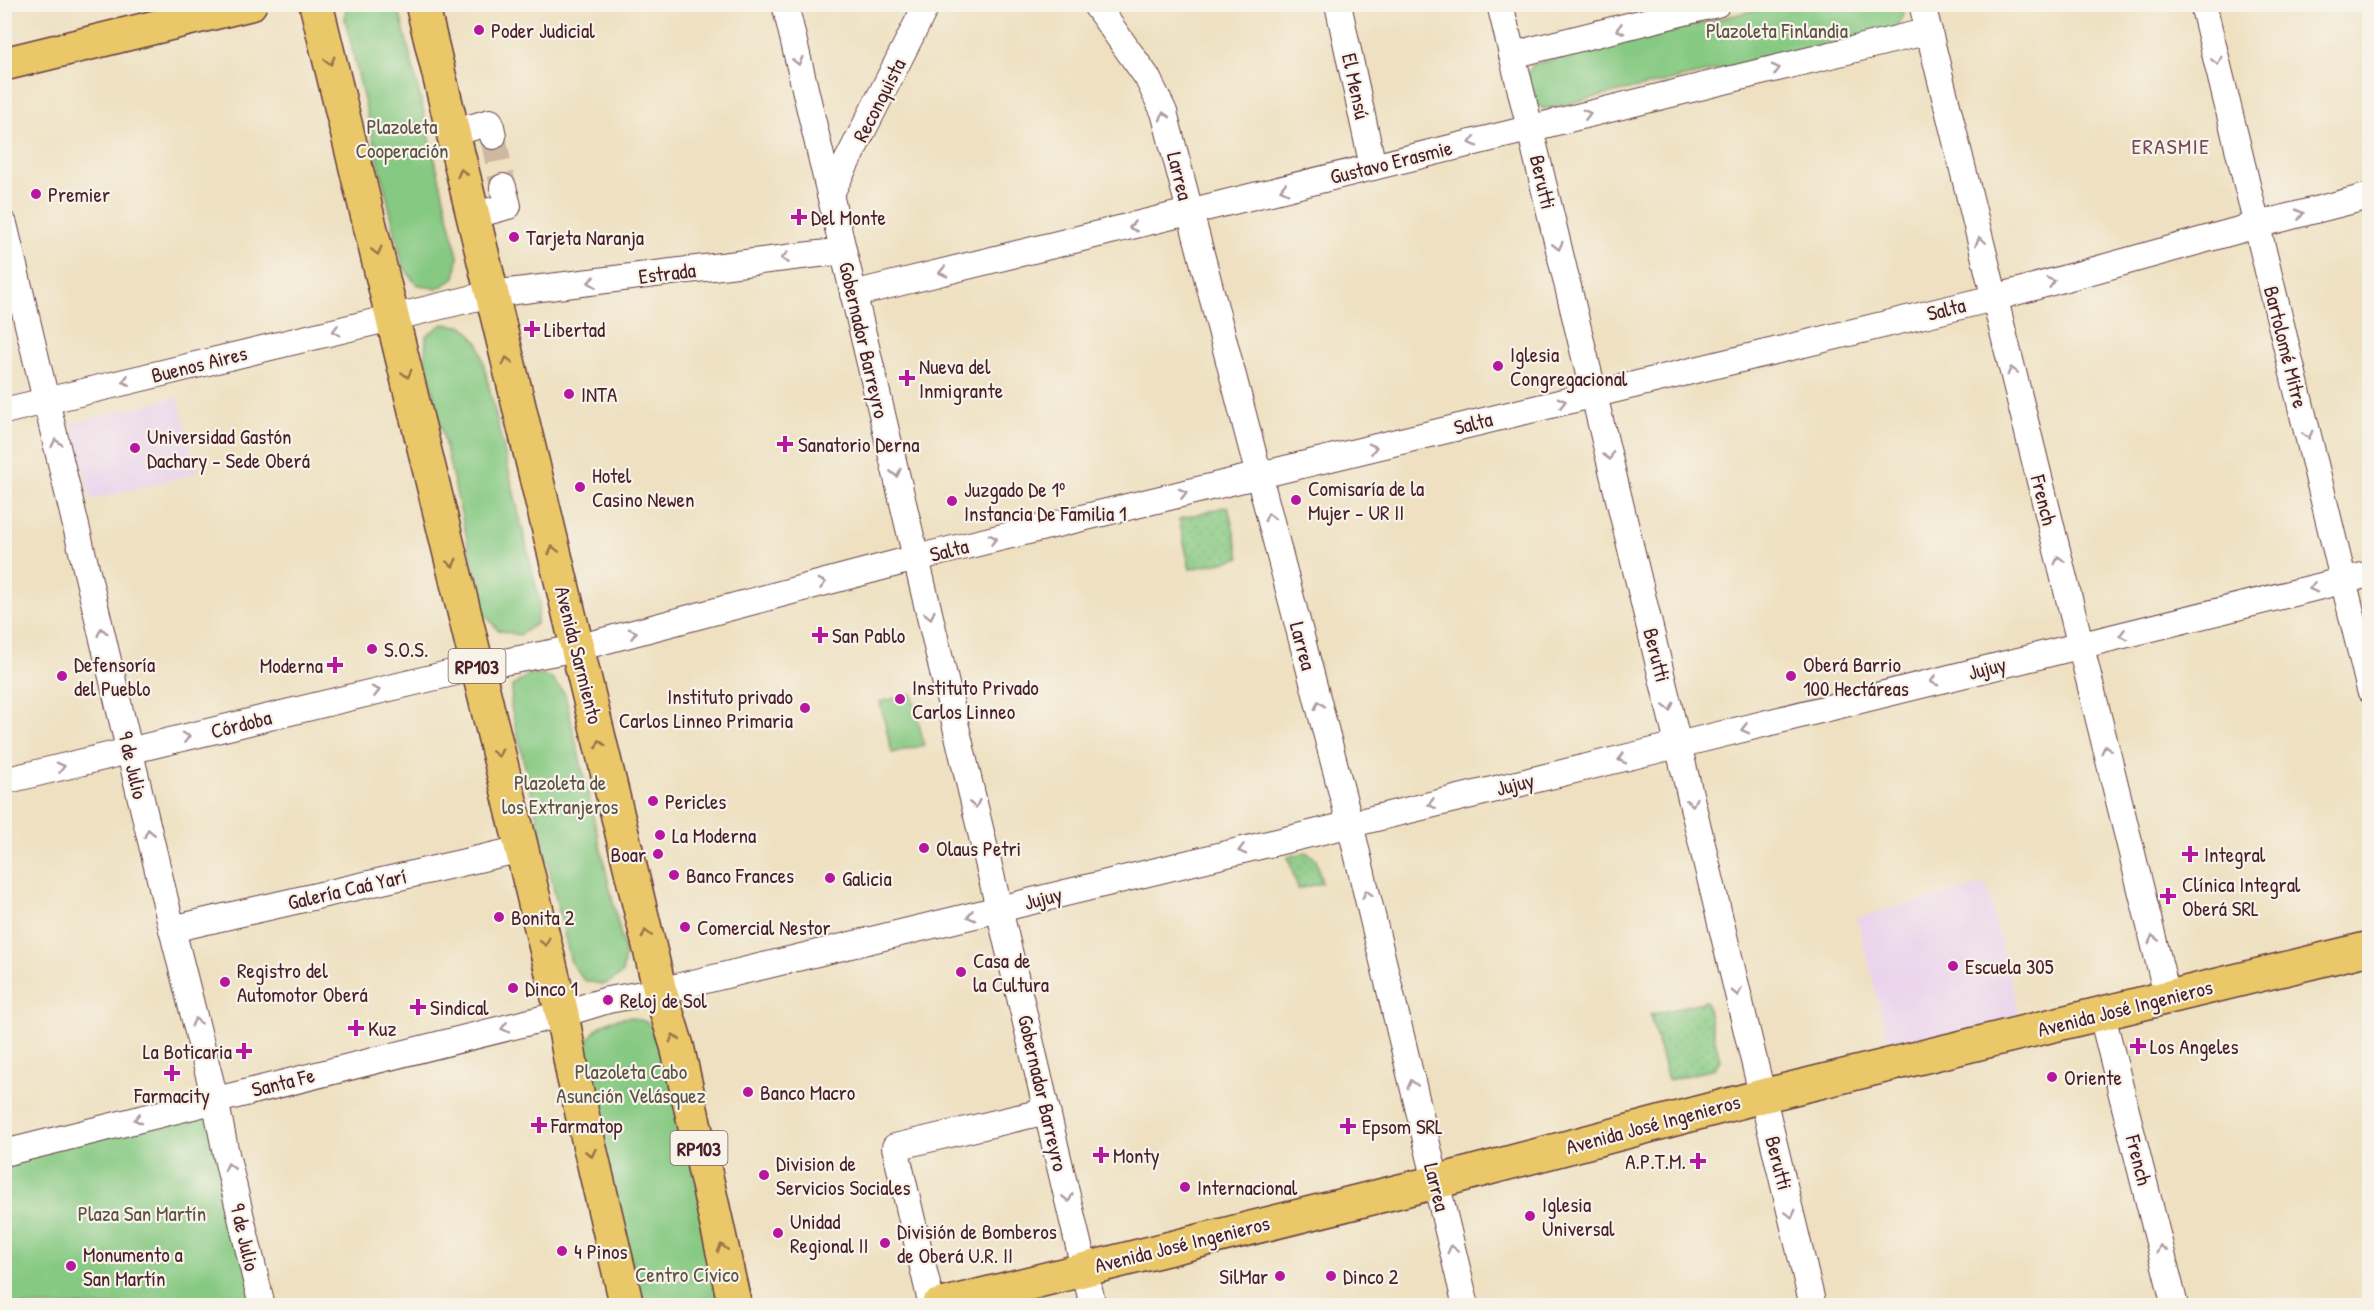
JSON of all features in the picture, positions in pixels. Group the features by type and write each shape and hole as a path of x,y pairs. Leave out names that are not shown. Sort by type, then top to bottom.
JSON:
{"main road":[{"path":"4,64 250,4"},
{"name":"RP103","path":"316,4 562,1014 573,1075 627,1305"},
{"name":"Avenida Sarmiento","path":"422,4 660,991 677,1046 735,1305"},
{"name":"Avenida José Ingenieros","path":"938,1305 1436,1182 1762,1096 2103,1015 2167,995 2370,948"}],"street":[{"name":"Gobernador Barreyro","path":"785,4 1093,1305"},
{"name":"Larrea","path":"1095,4 1147,77 1164,112 1350,824 1466,1305"},
{"name":"El Mensú","path":"1338,4 1373,166"},
{"name":"Berutti","path":"1500,4 1813,1305"},
{"path":"1512,55 1717,4"},
{"name":"French","path":"1922,4 2167,995"},
{"name":"Bartolomé Mitre","path":"2203,4 2370,690"},
{"name":"Reconquista","path":"830,195 932,7"},
{"name":"Gustavo Erasmie","path":"853,294 1929,32"},
{"path":"453,133 490,122 493,136"},
{"path":"472,216 507,206 503,186"},
{"name":"Salta","path":"477,667 577,648 916,558 1994,298 2370,196"},
{"name":"9 de Julio","path":"4,224 172,929 215,1099 225,1154 262,1305"},
{"name":"Estrada","path":"393,317 491,294 843,251"},
{"name":"Buenos Aires","path":"4,411 393,317"},
{"name":"Jujuy","path":"562,1014 608,1000 660,991 1678,745 2370,574"},
{"name":"Córdoba","path":"4,781 477,667"},
{"name":"Galería Caá Yarí","path":"172,929 522,849"},
{"name":"Santa Fe","path":"4,1153 562,1014"},
{"name":"French","path":"2103,1015 2175,1305"},
{"path":"932,1305 895,1147 1047,1111"}],"shaded area":[{"name":"Universidad Gastón Dachary - Sede Oberá","path":"178,397 197,473 91,500 72,423"},
{"path":"1986,884 2022,1026 1893,1060 1857,918"}],"green space":[{"name":"Plazoleta Cooperación","path":"346,5 398,5 458,257 455,278 437,289 416,284 403,266 345,19"},
{"name":"Plazoleta Finlandia","path":"1776,5 1902,5 1904,15 1895,30 1544,109 1532,101 1527,74 1534,64"},
{"path":"443,324 465,327 479,344 540,604 536,624 519,635 498,630 484,613 425,357 426,336"},
{"path":"1228,506 1240,558 1190,569 1179,519"},
{"name":"Plazoleta de los Extranjeros","path":"529,674 550,677 565,694 625,954 622,974 604,985 584,980 571,963 511,707 512,687"},
{"path":"912,694 924,745 892,753 880,702"},
{"path":"1306,852 1316,859 1322,883 1298,889 1288,857"},
{"path":"1706,1001 1720,1060 1714,1069 1668,1080 1650,1015"},
{"name":"Plazoleta Cabo Asunción Velásquez","path":"630,1017 646,1022 659,1033 727,1305 641,1305 582,1055 589,1039 599,1027 612,1020"},
{"name":"Plaza San Martín","path":"215,1099 262,1305 5,1306 5,1153"}],"tunnel":[{"path":"493,136 503,187"}],"place":[{"name":"Poder Judicial","path":"479,30"},
{"name":"Premier","path":"36,194"},
{"name":"Del Monte","path":"799,217"},
{"name":"Tarjeta Naranja","path":"514,237"},
{"name":"Libertad","path":"532,329"},
{"name":"Iglesia Congregacional","path":"1498,366"},
{"name":"Nueva del Inmigrante","path":"907,378"},
{"name":"INTA","path":"569,394"},
{"name":"Sanatorio Derna","path":"785,444"},
{"name":"Universidad Gastón Dachary - Sede Oberá","path":"135,448"},
{"name":"Hotel Casino Newen","path":"580,487"},
{"name":"Comisaría de la Mujer - UR II","path":"1296,500"},
{"name":"Juzgado De 1º Instancia De Familia 1","path":"952,501"},
{"name":"San Pablo","path":"820,635"},
{"name":"S.O.S.","path":"372,649"},
{"name":"Moderna","path":"335,665"},
{"name":"Defensoría del Pueblo","path":"62,676"},
{"name":"Oberá Barrio 100 Hectáreas","path":"1791,676"},
{"name":"Instituto Privado Carlos Linneo","path":"900,699"},
{"name":"Instituto privado Carlos Linneo Primaria","path":"805,708"},
{"name":"Pericles","path":"653,801"},
{"name":"La Moderna","path":"660,835"},
{"name":"Olaus Petri","path":"924,848"},
{"name":"Boar","path":"658,854"},
{"name":"Integral","path":"2190,854"},
{"name":"Banco Frances","path":"674,875"},
{"name":"Galicia","path":"830,878"},
{"name":"Clínica Integral Oberá SRL","path":"2168,896"},
{"name":"Bonita 2","path":"499,917"},
{"name":"Comercial Nestor","path":"685,927"},
{"name":"Escuela 305","path":"1953,966"},
{"name":"Casa de la Cultura","path":"961,972"},
{"name":"Registro del Automotor Oberá","path":"225,982"},
{"name":"Dinco 1","path":"513,988"},
{"name":"Reloj de Sol","path":"608,1000"},
{"name":"Sindical","path":"418,1007"},
{"name":"Kuz","path":"356,1028"},
{"name":"Los Angeles","path":"2138,1046"},
{"name":"La Boticaria","path":"244,1051"},
{"name":"Farmacity","path":"172,1073"},
{"name":"Oriente","path":"2052,1077"},
{"name":"Banco Macro","path":"748,1092"},
{"name":"Farmatop","path":"539,1125"},
{"name":"Epsom SRL","path":"1348,1126"},
{"name":"Monty","path":"1101,1155"},
{"name":"A.P.T.M.","path":"1698,1161"},
{"name":"Division de Servicios Sociales","path":"764,1175"},
{"name":"Internacional","path":"1185,1187"},
{"name":"Iglesia Universal","path":"1530,1216"},
{"name":"Unidad Regional II","path":"778,1233"},
{"name":"División de Bomberos de Oberá U.R. II","path":"885,1243"},
{"name":"4 Pinos","path":"562,1251"},
{"name":"Monumento a San Martín","path":"71,1266"},
{"name":"SilMar","path":"1280,1276"},
{"name":"Dinco 2","path":"1331,1276"}],"district":[{"name":"ERASMIE","path":"2171,146"}],"park label":[{"name":"Centro Cívico","path":"687,1274"}]}
